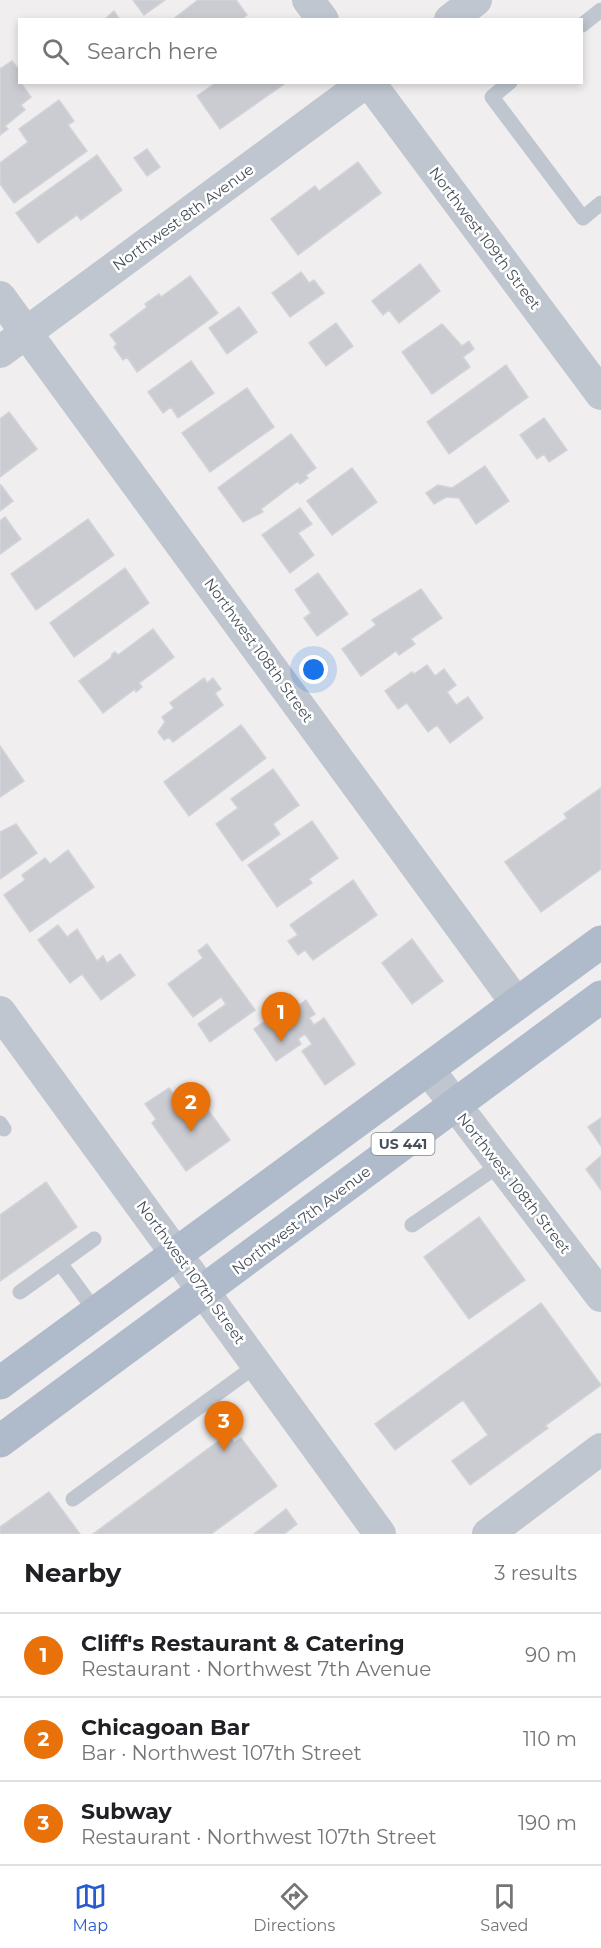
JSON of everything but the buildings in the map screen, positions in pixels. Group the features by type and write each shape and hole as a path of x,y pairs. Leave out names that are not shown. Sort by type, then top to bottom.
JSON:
{"main road":[{"name":"US 441","path":"0,1383 601,942"},
{"name":"Northwest 7th Avenue","path":"0,1441 601,998"}],"street":[{"path":"309,0 322,18"},
{"path":"453,18 476,0"},
{"name":"Northwest 8th Avenue","path":"0,352 365,84"},
{"name":"Northwest 109th Street","path":"369,84 601,394"},
{"name":"Northwest 108th Street","path":"0,297 517,1004"},
{"name":"Northwest 107th Street","path":"0,1013 177,1252 380,1534"},
{"name":"Northwest 108th Street","path":"428,1069 601,1296"},
{"path":"488,1534 601,1449"}],"lane":[{"path":"583,24 601,10"},
{"path":"508,84 492,97 583,218 601,203"},
{"path":"412,1225 501,1164"},
{"path":"20,1292 94,1239"},
{"path":"60,1263 96,1312"},
{"path":"74,1499 258,1364"}],"place":[{"name":"Cliff's Restaurant & Catering","path":"281,1042"},
{"name":"Chicagoan Bar","path":"191,1132"},
{"name":"Subway","path":"224,1451"}]}
